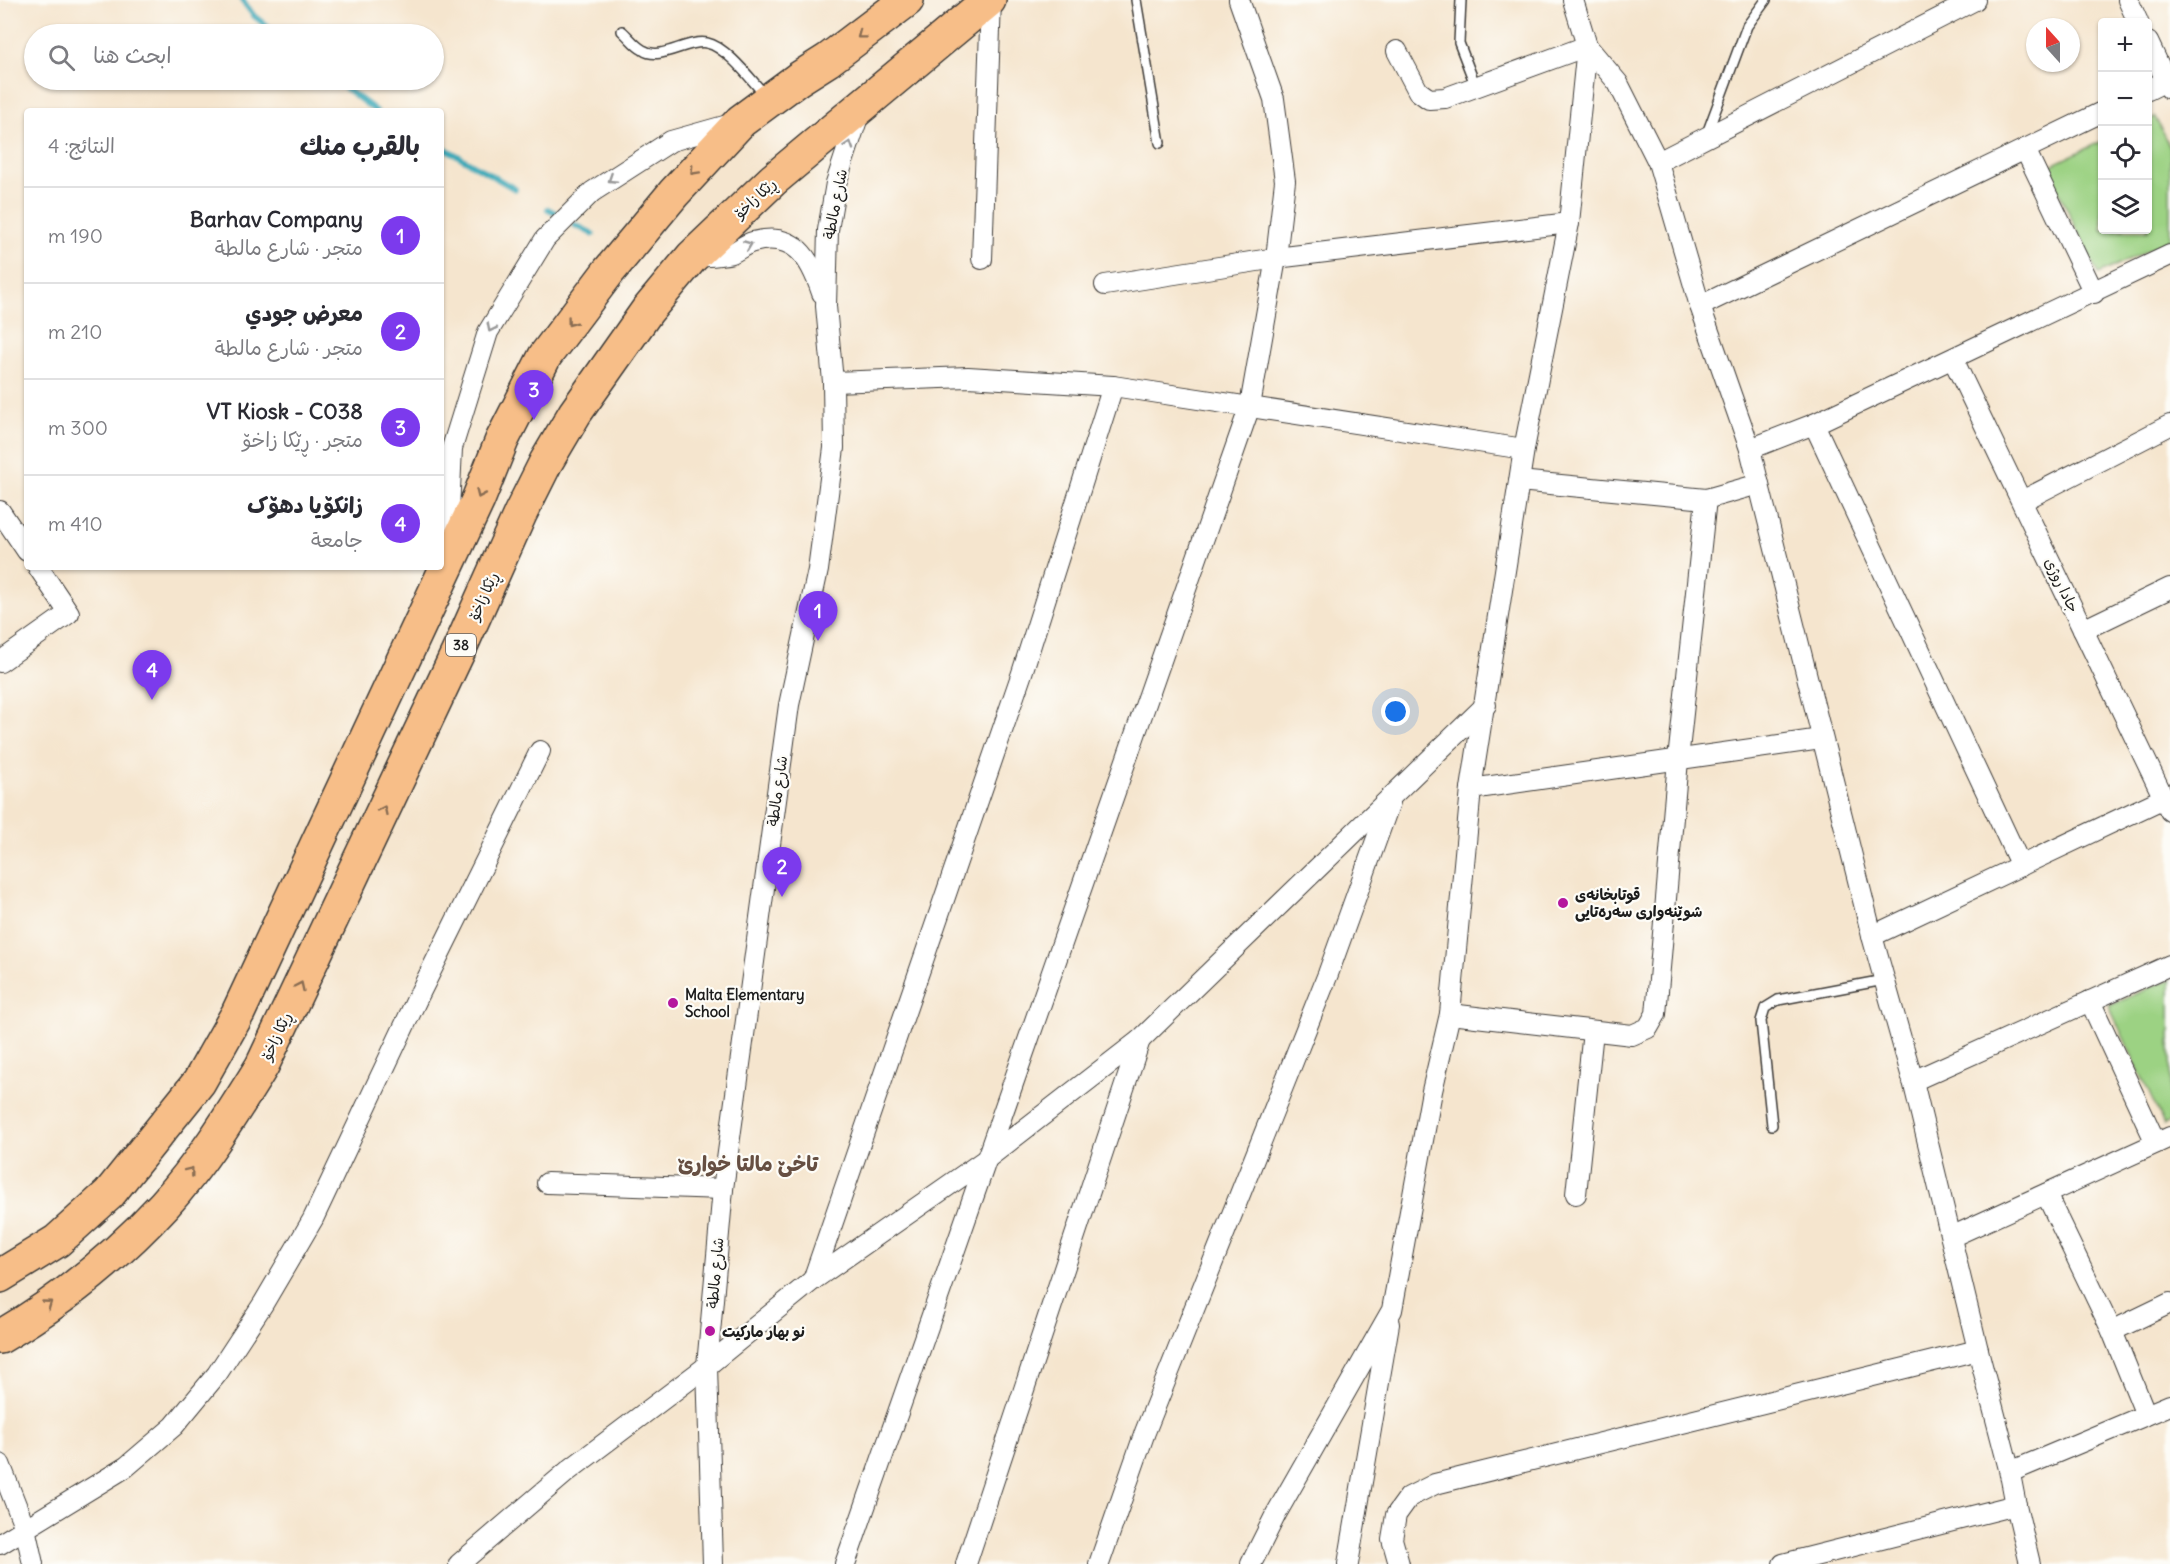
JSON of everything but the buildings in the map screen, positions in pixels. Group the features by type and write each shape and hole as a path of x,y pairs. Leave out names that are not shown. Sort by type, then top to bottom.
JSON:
{"highway":[{"name":"ڕێکا زاخۆ","path":"0,1337 65,1293 113,1255 164,1204 222,1131 256,1075 445,680 519,514 575,413 647,311 692,257 773,180 990,0"},
{"path":"0,1276 57,1241 110,1194 199,1082 238,1012 490,472 502,440 545,356 609,271 674,193 741,122 798,79 828,60 904,1"},
{"path":"502,440 546,462"}],"street":[{"path":"982,259 990,0"},
{"path":"845,1564 1250,406 1276,258 1285,182 1274,99 1239,0"},
{"path":"1348,1564 1391,1310 1432,1091 1450,1014 1472,789 1524,448 1569,223 1587,46 1573,0"},
{"path":"1658,162 1975,0"},
{"path":"2128,0 2136,18"},
{"path":"1397,51 1418,91 1429,99 1445,98 1587,46"},
{"path":"1587,46 1618,83 1658,162 1700,306 1750,449 1821,739 1872,936 1913,1081 2010,1472 2030,1564"},
{"path":"2152,51 2168,85 2152,89"},
{"name":"شارع مالطة","path":"713,1564 707,1366 723,1189 789,705 818,570 834,448 833,382 826,306 828,230 836,183 862,105"},
{"path":"1700,306 2098,114"},
{"path":"447,564 452,448 488,332 545,239 592,192 671,141 741,122"},
{"path":"2025,149 2094,293"},
{"path":"1105,285 1276,258 1569,223"},
{"name":"شارع مالطة","path":"692,257 732,253 750,243 769,239 792,244 800,249 811,265 826,306"},
{"path":"1750,449 1814,424 2170,255"},
{"name":"جادا روژی","path":"1953,359 2167,805"},
{"path":"833,382 968,377 1113,386 1524,448"},
{"path":"813,1280 1022,673 1113,386"},
{"path":"1814,424 2021,866"},
{"path":"2022,501 2170,425"},
{"path":"1519,480 1706,498 1759,484"},
{"path":"1450,1014 1632,1035 1648,1028 1656,1014 1678,760 1706,498"},
{"path":"0,511 24,547"},
{"path":"0,662 69,614 40,570"},
{"path":"2083,630 2170,588"},
{"path":"459,1564 480,1555 568,1471 707,1366 813,1280 985,1160 1140,1040 1486,705"},
{"path":"1472,789 1821,739"},
{"path":"0,1544 126,1467 174,1426 217,1374 263,1304 313,1219 417,999 540,751"},
{"path":"1099,1564 1145,1432 1328,974 1391,798"},
{"path":"1872,936 2021,866 2167,805"},
{"path":"1913,1081 2170,965"},
{"path":"1951,1238 2163,1140 2090,1001"},
{"path":"1576,1194 1593,1031"},
{"path":"966,1564 1140,1040"},
{"path":"547,1183 723,1189"},
{"path":"2046,1194 2112,1331 2146,1415"},
{"path":"2112,1331 2170,1303"},
{"path":"1251,1564 1276,1514 1391,1310"},
{"path":"1399,1564 1392,1539 1396,1515 1409,1497 1435,1484 1978,1350"},
{"path":"2010,1472 2170,1405"},
{"path":"0,1464 25,1528 33,1564"},
{"path":"1783,1564 2016,1505"}],"lane":[{"path":"1136,0 1160,143"},
{"path":"1461,0 1459,43 1476,87"},
{"path":"1705,138 1747,26 1766,0"},
{"path":"622,31 642,50 650,54 659,54 697,43 714,46 723,51 770,100"},
{"path":"1772,1125 1761,1021 1765,1008 1778,1000 1884,980"}],"green space":[{"path":"2155,117 2170,148 2170,240 2098,274 2047,167 2098,143 2098,234 2152,234 2152,118"},
{"path":"2170,979 2170,1122 2164,1125 2109,1006"}],"waterway":[{"path":"242,0 254,16 264,24"},
{"path":"348,90 372,108"},
{"path":"444,148 515,189"},
{"path":"548,209 555,213"},
{"path":"575,225 593,234"}],"place":[{"name":"VT Kiosk - C038","path":"534,420"},
{"name":"Barhav Company","path":"818,641"},
{"name":"زانکۆیا دهۆک","path":"152,700"},
{"name":"معرض جودي","path":"782,897"},
{"name":"قوتابخانەی شوێنەواری سەرەتایی","path":"1563,903"},
{"name":"Malta Elementary School","path":"673,1003"},
{"name":"نو بهار ماركيت","path":"710,1331"}],"district":[{"name":"تاخێ مالتا خوارێ","path":"748,1163"}]}
